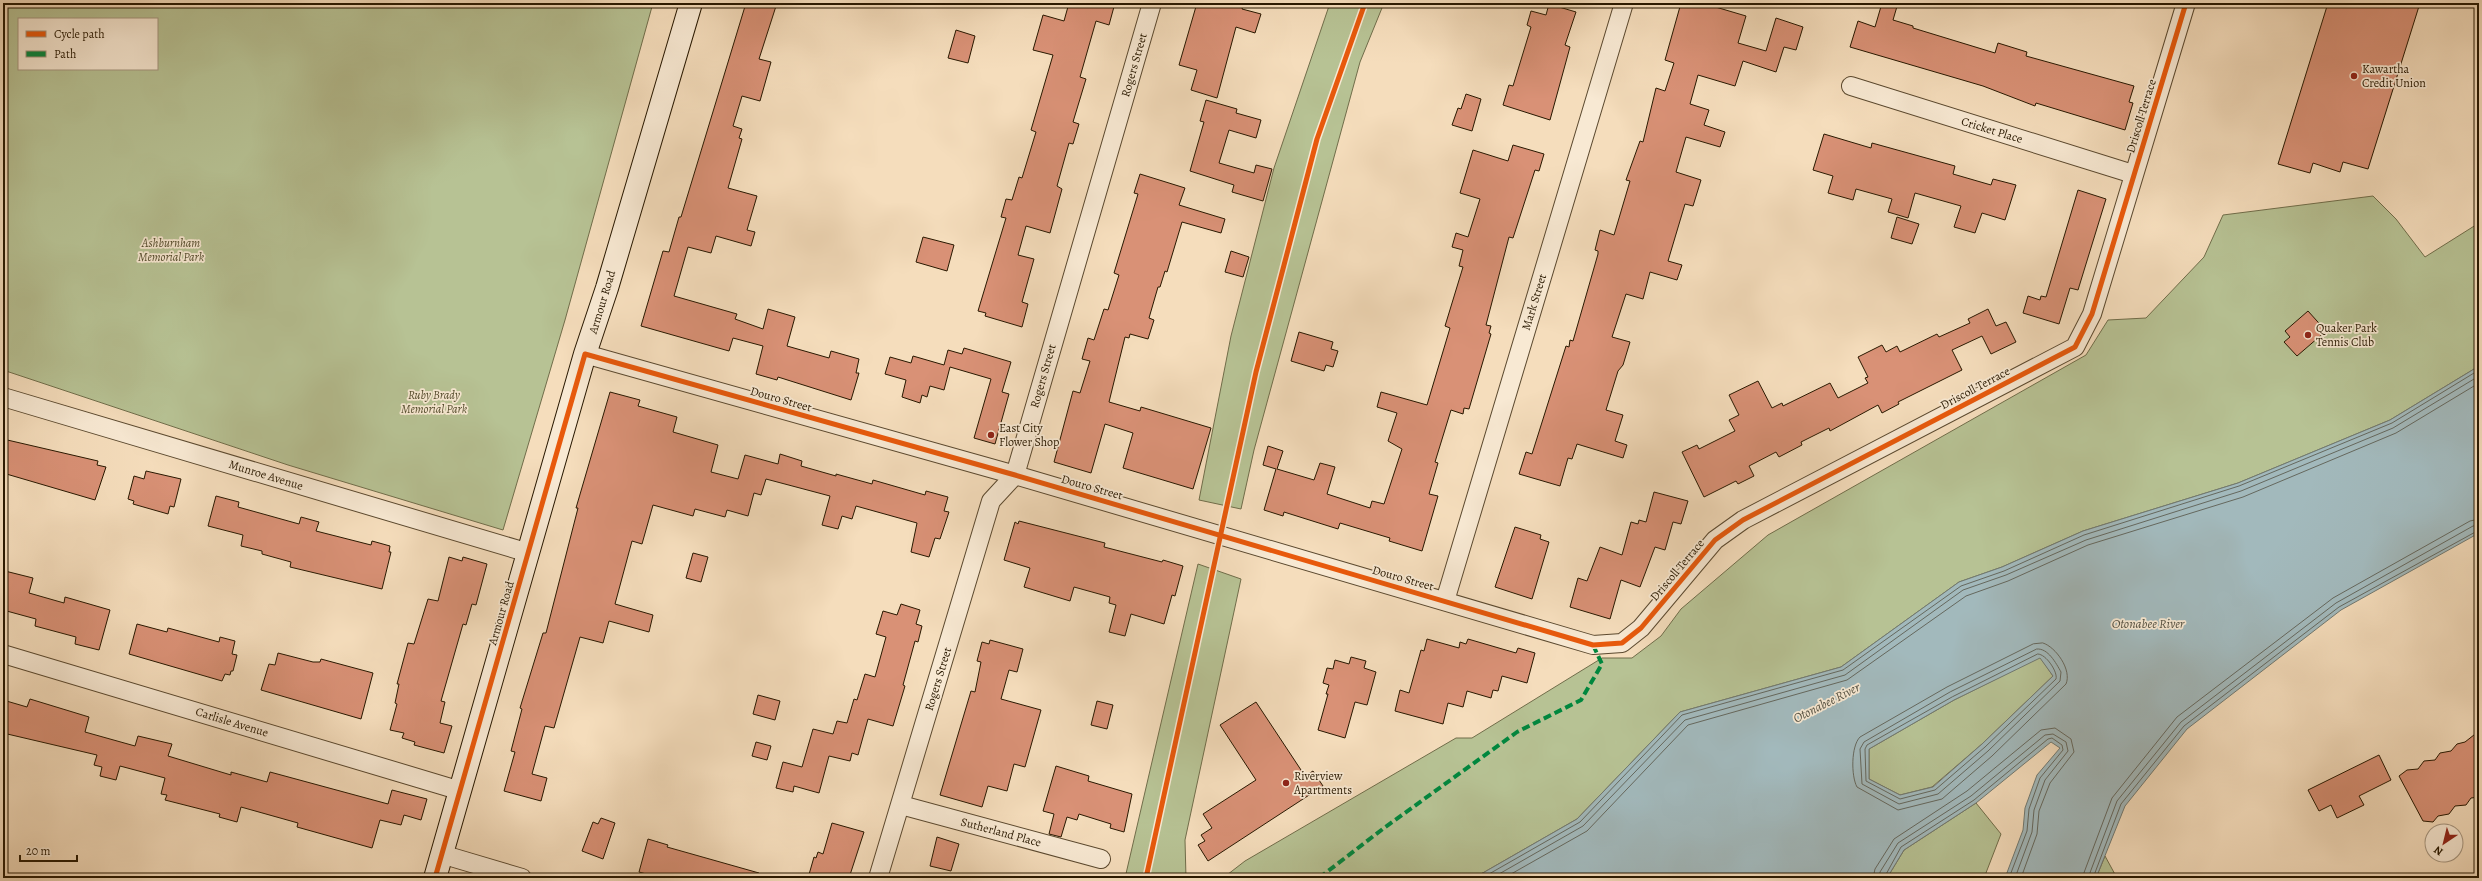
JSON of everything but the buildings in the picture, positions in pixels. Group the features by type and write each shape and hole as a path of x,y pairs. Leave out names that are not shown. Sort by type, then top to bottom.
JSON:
{"main road":[{"name":"Armour Road","path":"434,878 461,791 585,354 607,288 691,3"}],"street":[{"name":"Rogers Street","path":"878,878 991,501 1015,475 1152,3"},
{"name":"Mark Street","path":"1445,601 1624,3"},
{"name":"Driscoll Terrace","path":"1593,645 1622,643 1641,628 1715,540 1743,520 2075,347 2092,314 2133,174 2186,3"},
{"name":"Cricket Place","path":"1851,86 2133,174"},
{"name":"Douro Street","path":"585,354 1015,475 1593,645"},
{"name":"Munroe Avenue","path":"3,397 529,553"},
{"name":"Carlisle Avenue","path":"3,654 461,791"},
{"name":"Sutherland Place","path":"900,805 1101,859"},
{"path":"441,854 522,878"}],"green space":[{"name":"Ashburnham Memorial Park","path":"3,3 653,3 565,320 503,530 288,465 3,370"},
{"path":"1330,3 1384,3 1360,62 1254,450 1241,509 1199,500 1231,336 1274,168"},
{"path":"2373,196 2396,219 2425,257 2479,223 2479,366 2390,420 2238,483 2083,531 2002,567 1959,582 1841,667 1680,712 1577,819 1474,878 1223,878 1245,861 1456,738 1472,738 1602,658 1632,658 1661,636 1681,609 1768,535 2086,355 2108,320 2146,318 2204,257 2223,215"},
{"path":"1198,564 1241,579 1185,840 1186,878 1125,878"},
{"path":"2040,657 2053,676 1982,744 1932,787 1900,795 1869,779 1869,749 1954,700"},
{"path":"1976,803 2001,834 1984,878 1887,878 1904,850"},
{"path":"2105,856 2117,878 2096,878"}],"water":[{"name":"Otonabee River","path":"2479,366 2479,533 2341,610 2187,729 2125,806 2096,878 2005,878 2023,830 2025,808 2037,775 2060,748 2051,742 1976,803 1904,850 1887,878 1474,878 1577,819 1680,712 1841,667 1959,582 2002,567 2083,531 2238,483 2390,420","holes":["2040,658 2053,676 1982,744 1933,787 1900,795 1869,779 1869,749 1954,700"]}],"marked path":[{"path":"1319,878 1384,828 1517,732 1581,700 1602,664 1593,645"}],"cycle path":[{"path":"1146,878 1256,372 1317,139 1365,3"},
{"path":"435,878 585,354 1015,475 1593,645 1622,643 1641,628 1715,540 1743,520 2075,347 2092,314 2186,3"}],"place":[{"name":"Kawartha Credit Union","path":"2354,76"},
{"name":"Quaker Park Tennis Club","path":"2308,335"},
{"name":"East City Flower Shop","path":"991,435"},
{"name":"Riverview Apartments","path":"1286,783"}],"park label":[{"name":"Ruby Brady Memorial Park","path":"434,402"}]}
